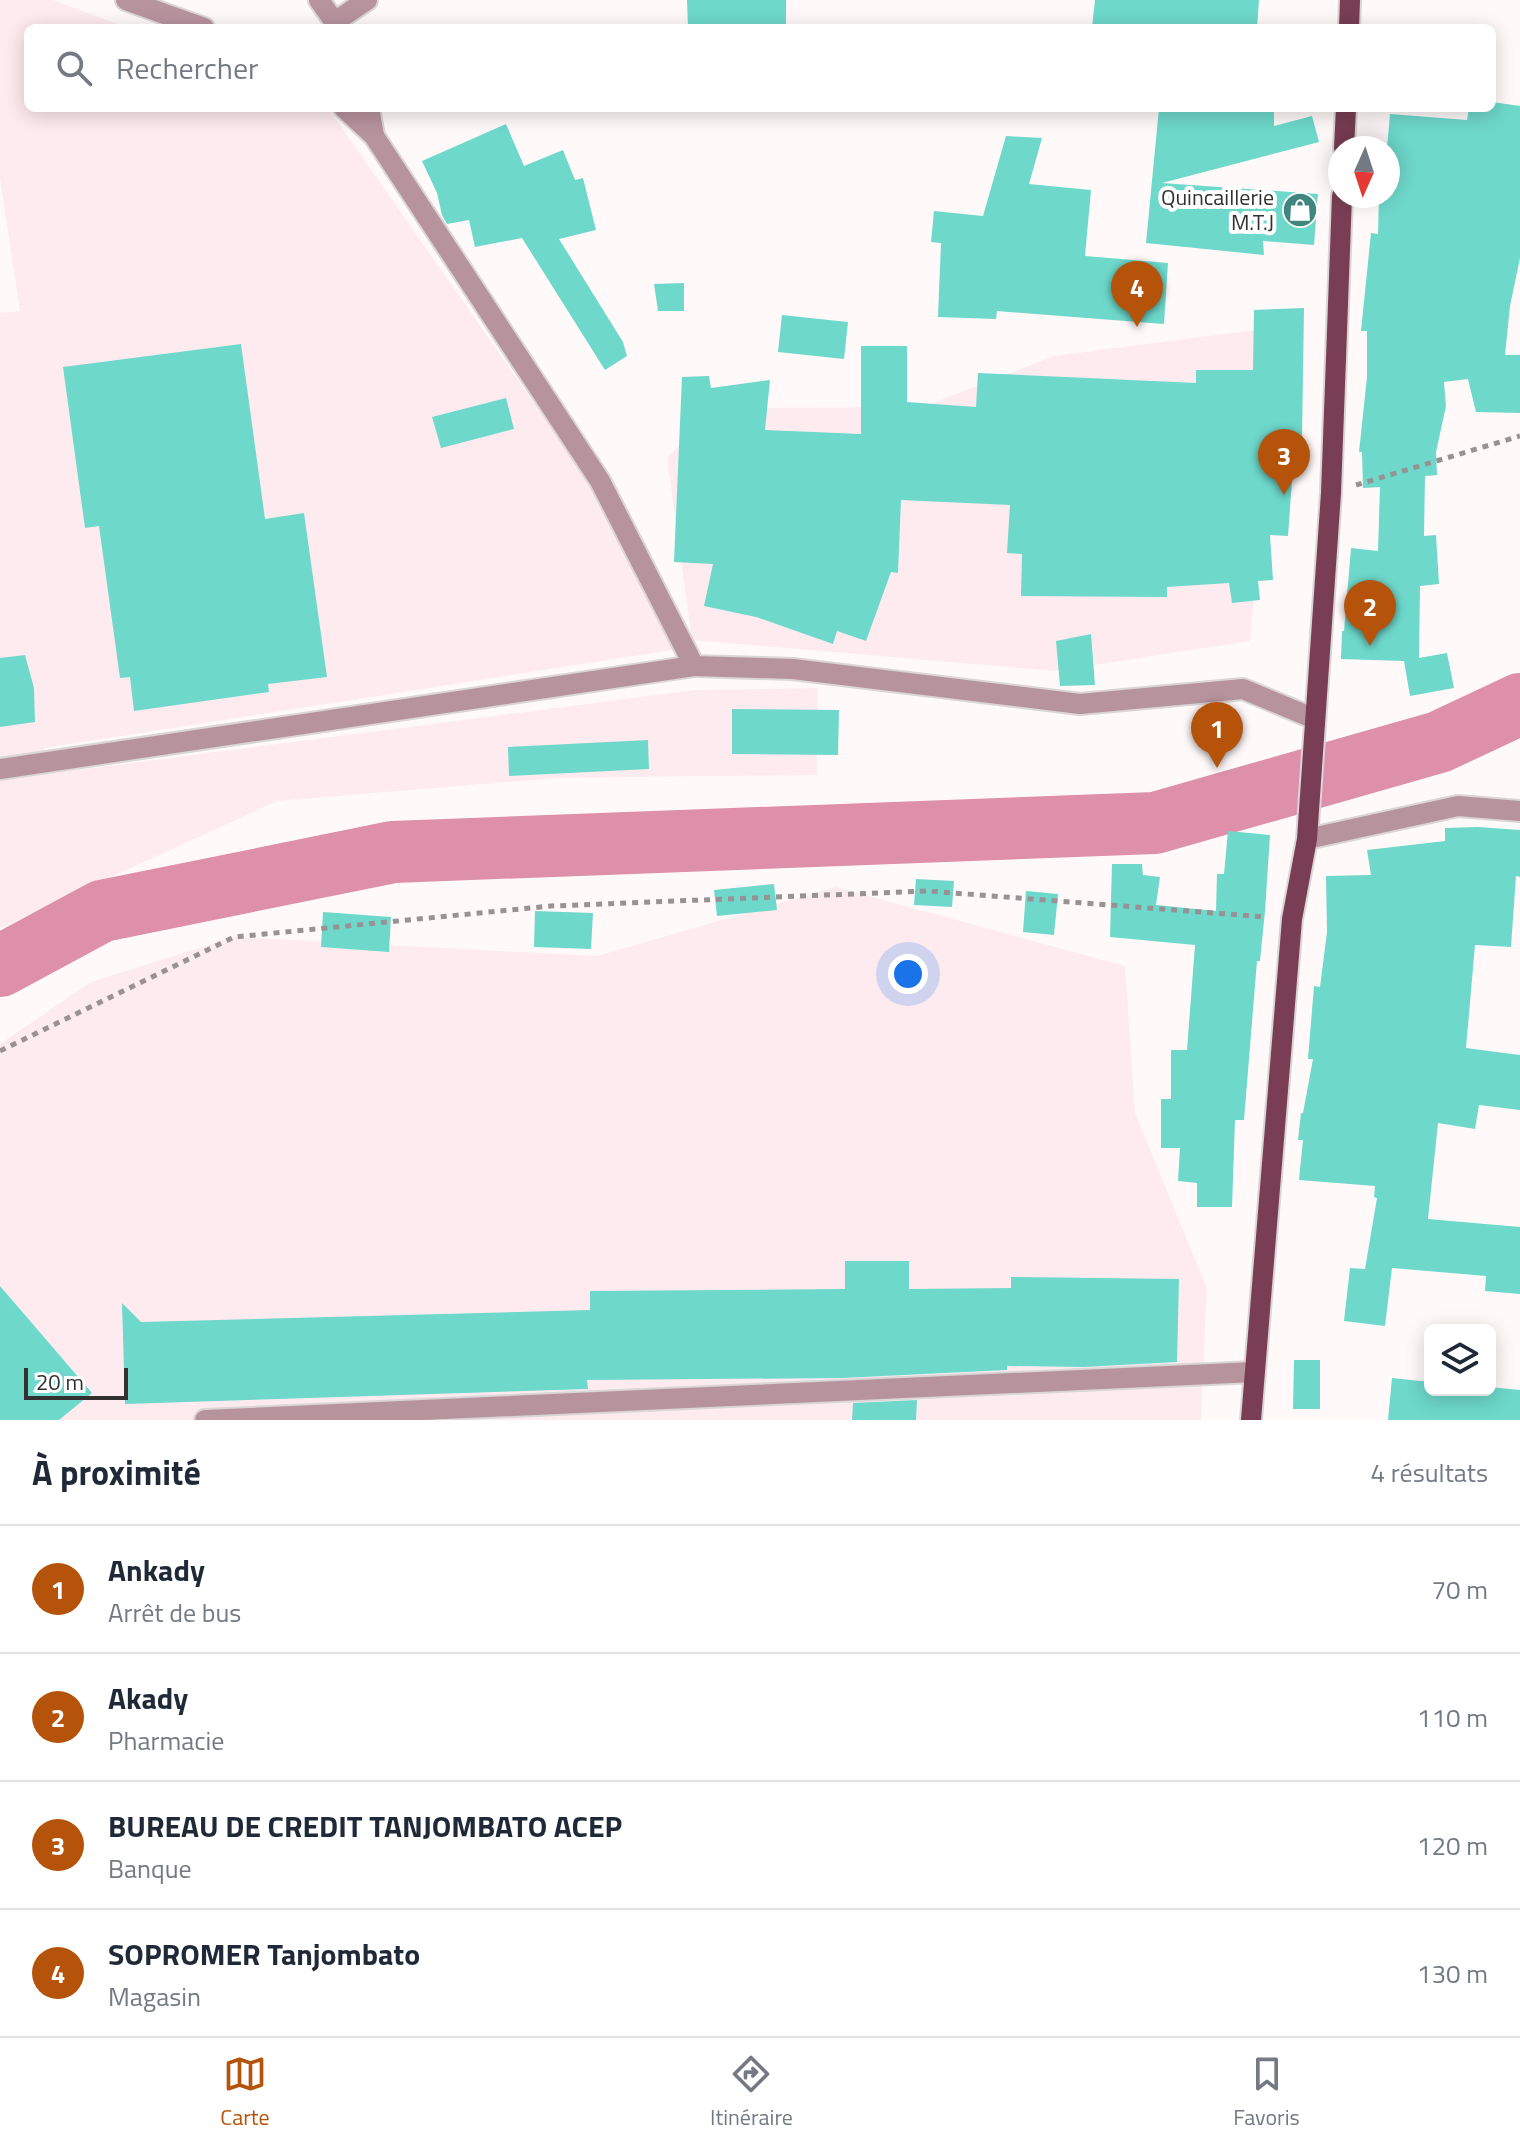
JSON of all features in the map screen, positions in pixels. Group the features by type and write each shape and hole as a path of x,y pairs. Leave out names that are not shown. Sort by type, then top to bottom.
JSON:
{"main road":[{"path":"1349,24 1350,0"},
{"path":"1345,136 1346,112"},
{"path":"1251,1420 1292,919 1307,839 1331,493 1342,208"}],"street":[{"path":"126,0 193,24"},
{"path":"319,0 337,24 367,0"},
{"path":"348,112 374,136 600,481 694,666"},
{"path":"370,112 374,136"},
{"path":"0,769 694,666 793,669 1080,704 1243,689 1315,719"},
{"path":"1307,839 1458,806 1520,811"},
{"path":"205,1420 1254,1372"}],"path":[{"path":"1331,493 1520,436"},
{"path":"0,1051 234,937 551,906 927,891 1292,919"}],"shaded area":[{"path":"0,0 53,0 117,24 24,24 24,112 331,112 599,496 685,648 44,748 46,774 695,690 818,688 817,775 557,778 277,801 0,928 0,313 20,311 0,179"},
{"path":"1278,327 1250,641 1055,671 692,640 667,458 716,408 922,407 1054,356"},
{"path":"836,887 1125,966 1135,1113 1207,1288 1201,1420 0,1420 0,1044 91,982 234,937 597,956"}],"building":[{"path":"687,0 786,0 786,24 688,24"},
{"path":"1095,0 1259,0 1257,24 1092,24"},
{"path":"1496,103 1520,106 1520,258 1510,306 1505,355 1520,355 1520,413 1476,412 1468,379 1444,382 1446,406 1436,452 1437,475 1425,476 1424,536 1436,535 1439,584 1420,586 1419,658 1447,653 1454,688 1410,696 1404,661 1341,659 1351,548 1378,551 1380,487 1363,488 1362,452 1359,452 1367,377 1367,331 1361,331 1371,233 1378,234 1379,208 1400,208 1400,136 1388,136 1390,114 1467,120 1468,112 1496,112"},
{"path":"1159,112 1274,112 1274,126 1312,116 1319,142 1162,183 1318,194 1314,245 1263,241 1264,255 1146,243"},
{"path":"506,124 524,166 563,150 575,180 583,178 596,230 559,239 623,342 627,356 605,370 522,238 475,247 469,220 447,224 442,215 437,193 422,161"},
{"path":"1006,136 1042,138 1029,184 1091,190 1085,256 1168,263 1164,324 997,311 996,319 938,317 941,243 931,242 934,211 983,216"},
{"path":"684,283 684,311 658,311 654,284"},
{"path":"1304,308 1302,440 1295,440 1288,536 1270,535 1273,580 1258,581 1260,600 1232,603 1229,583 1167,587 1167,597 1021,596 1022,554 1007,553 1010,505 901,500 898,573 891,572 866,641 837,631 833,644 756,617 704,606 713,564 674,562 682,377 709,376 711,388 770,380 765,430 861,434 861,346 907,346 907,402 976,407 978,373 1196,383 1196,370 1253,370 1254,310"},
{"path":"782,315 848,322 844,359 778,352"},
{"path":"241,344 265,519 304,513 327,677 268,684 269,692 134,711 130,677 120,678 99,526 85,528 63,367"},
{"path":"506,398 514,429 441,448 432,417"},
{"path":"1091,634 1095,685 1060,686 1056,641"},
{"path":"25,655 34,688 35,722 0,727 0,658"},
{"path":"732,709 839,710 838,755 732,754"},
{"path":"648,740 649,769 509,776 508,747"},
{"path":"1445,828 1520,830 1520,877 1516,876 1511,947 1475,945 1466,1048 1520,1055 1520,1110 1479,1105 1475,1129 1438,1123 1428,1219 1520,1227 1520,1294 1485,1291 1486,1276 1392,1268 1385,1326 1344,1321 1350,1268 1365,1269 1377,1198 1374,1197 1375,1186 1299,1180 1303,1140 1298,1140 1301,1113 1313,1059 1308,1059 1314,986 1320,987 1327,932 1326,876 1371,875 1367,850 1445,841"},
{"path":"1228,831 1270,835 1265,911 1260,961 1257,961 1244,1120 1235,1120 1232,1207 1197,1207 1197,1183 1178,1181 1180,1148 1161,1148 1161,1099 1171,1099 1171,1050 1187,1050 1195,945 1110,937 1112,864 1142,864 1143,875 1160,877 1156,905 1216,911 1217,874 1224,874"},
{"path":"916,879 954,881 952,907 914,905"},
{"path":"774,884 777,910 717,916 714,890"},
{"path":"1026,891 1058,894 1054,935 1023,932"},
{"path":"535,911 593,913 591,949 534,947"},
{"path":"323,912 391,917 389,952 321,947"},
{"path":"845,1261 909,1261 909,1289 1011,1288 1011,1277 1179,1279 1177,1362 1084,1367 1007,1366 1007,1370 842,1378 587,1380 588,1389 125,1404 122,1303 141,1322 590,1310 590,1291 845,1289"},
{"path":"0,1286 92,1393 59,1420 0,1420"},
{"path":"1294,1360 1320,1360 1320,1409 1293,1409"},
{"path":"1392,1378 1424,1381 1424,1396 1496,1396 1496,1388 1520,1390 1520,1420 1388,1420"},
{"path":"917,1400 916,1420 852,1420 853,1403"}],"waterway":[{"path":"0,966 102,911 393,852 1155,823 1439,742 1520,704"}],"place":[{"name":"Quincaillerie M.T.J","path":"1300,210"},
{"name":"SOPROMER Tanjombato","path":"1137,327"},
{"name":"BUREAU DE CREDIT TANJOMBATO ACEP","path":"1284,495"},
{"name":"Akady","path":"1370,646"},
{"name":"Ankady","path":"1217,768"}]}
